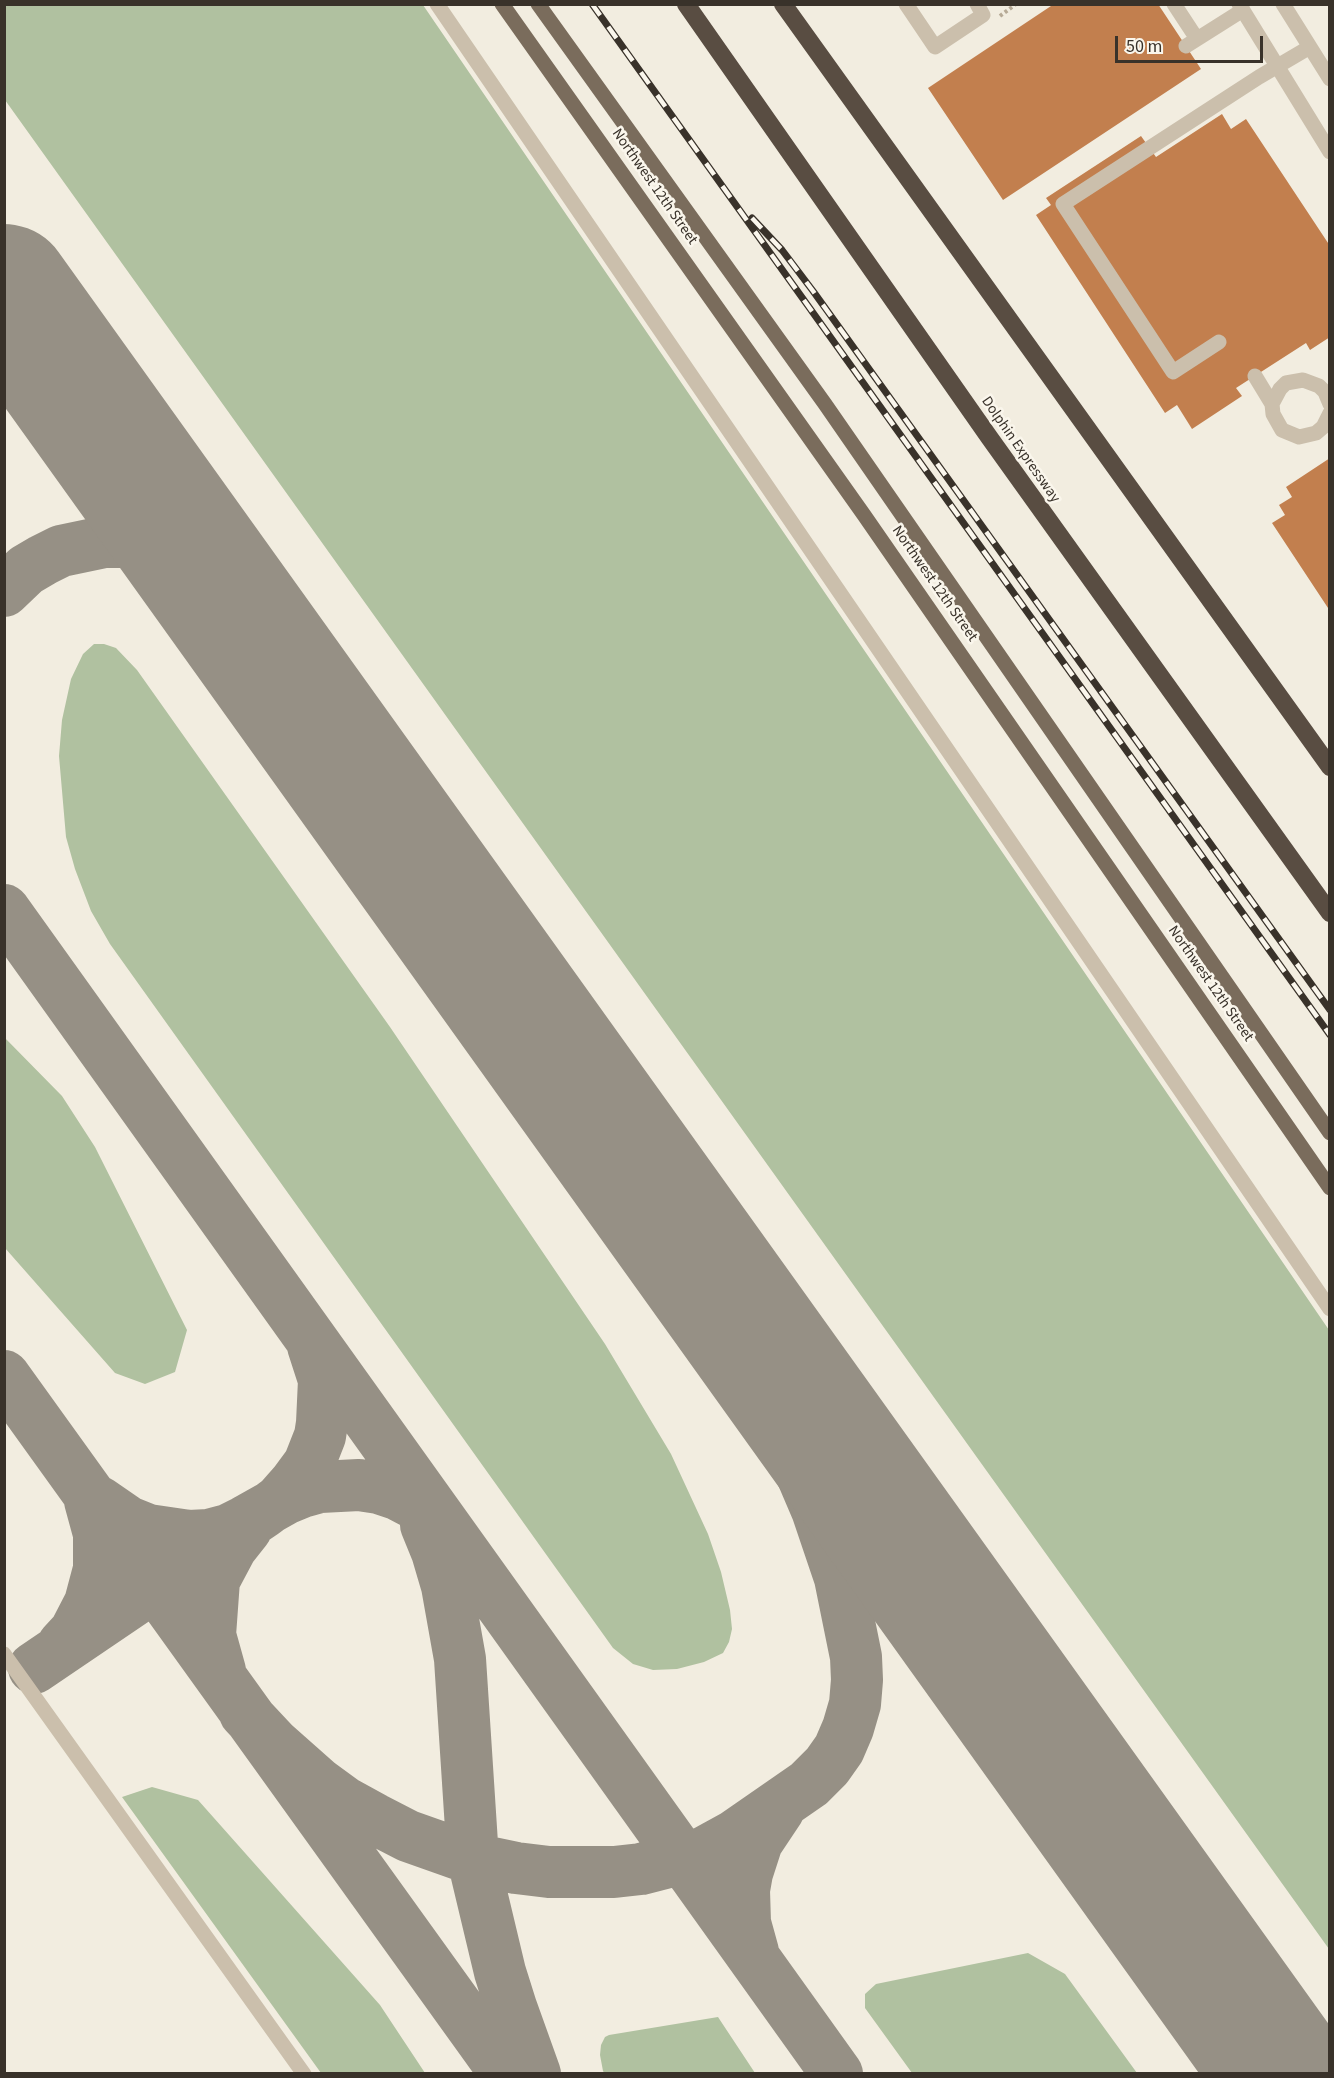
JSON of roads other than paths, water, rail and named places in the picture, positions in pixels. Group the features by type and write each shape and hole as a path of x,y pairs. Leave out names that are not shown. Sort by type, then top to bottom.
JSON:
{"highway":[{"name":"Dolphin Expressway","path":"686,4 1002,457 1329,913"},
{"path":"783,4 1329,767"}],"main road":[{"name":"Northwest 12th Street","path":"502,4 864,515 1329,1188"},
{"name":"Northwest 12th Street","path":"538,4 825,404 1329,1133"}],"street":[{"path":"437,4 1329,1309"},
{"path":"906,4 935,47 983,15 977,4"},
{"path":"1174,4 1191,43 1241,7 1329,152"},
{"path":"1283,4 1329,79"},
{"path":"1219,342 1173,372 1063,204 1311,47"},
{"path":"1255,376 1272,404 1273,414 1282,430 1290,435 1308,437 1316,433 1323,427 1329,413"},
{"path":"1272,404 1280,389 1295,380 1312,382 1328,395"},
{"path":"4,1654 304,2073"}],"railway":[{"path":"592,4 1330,1035"},
{"path":"752,218 782,250 813,291 1330,1010"}]}
